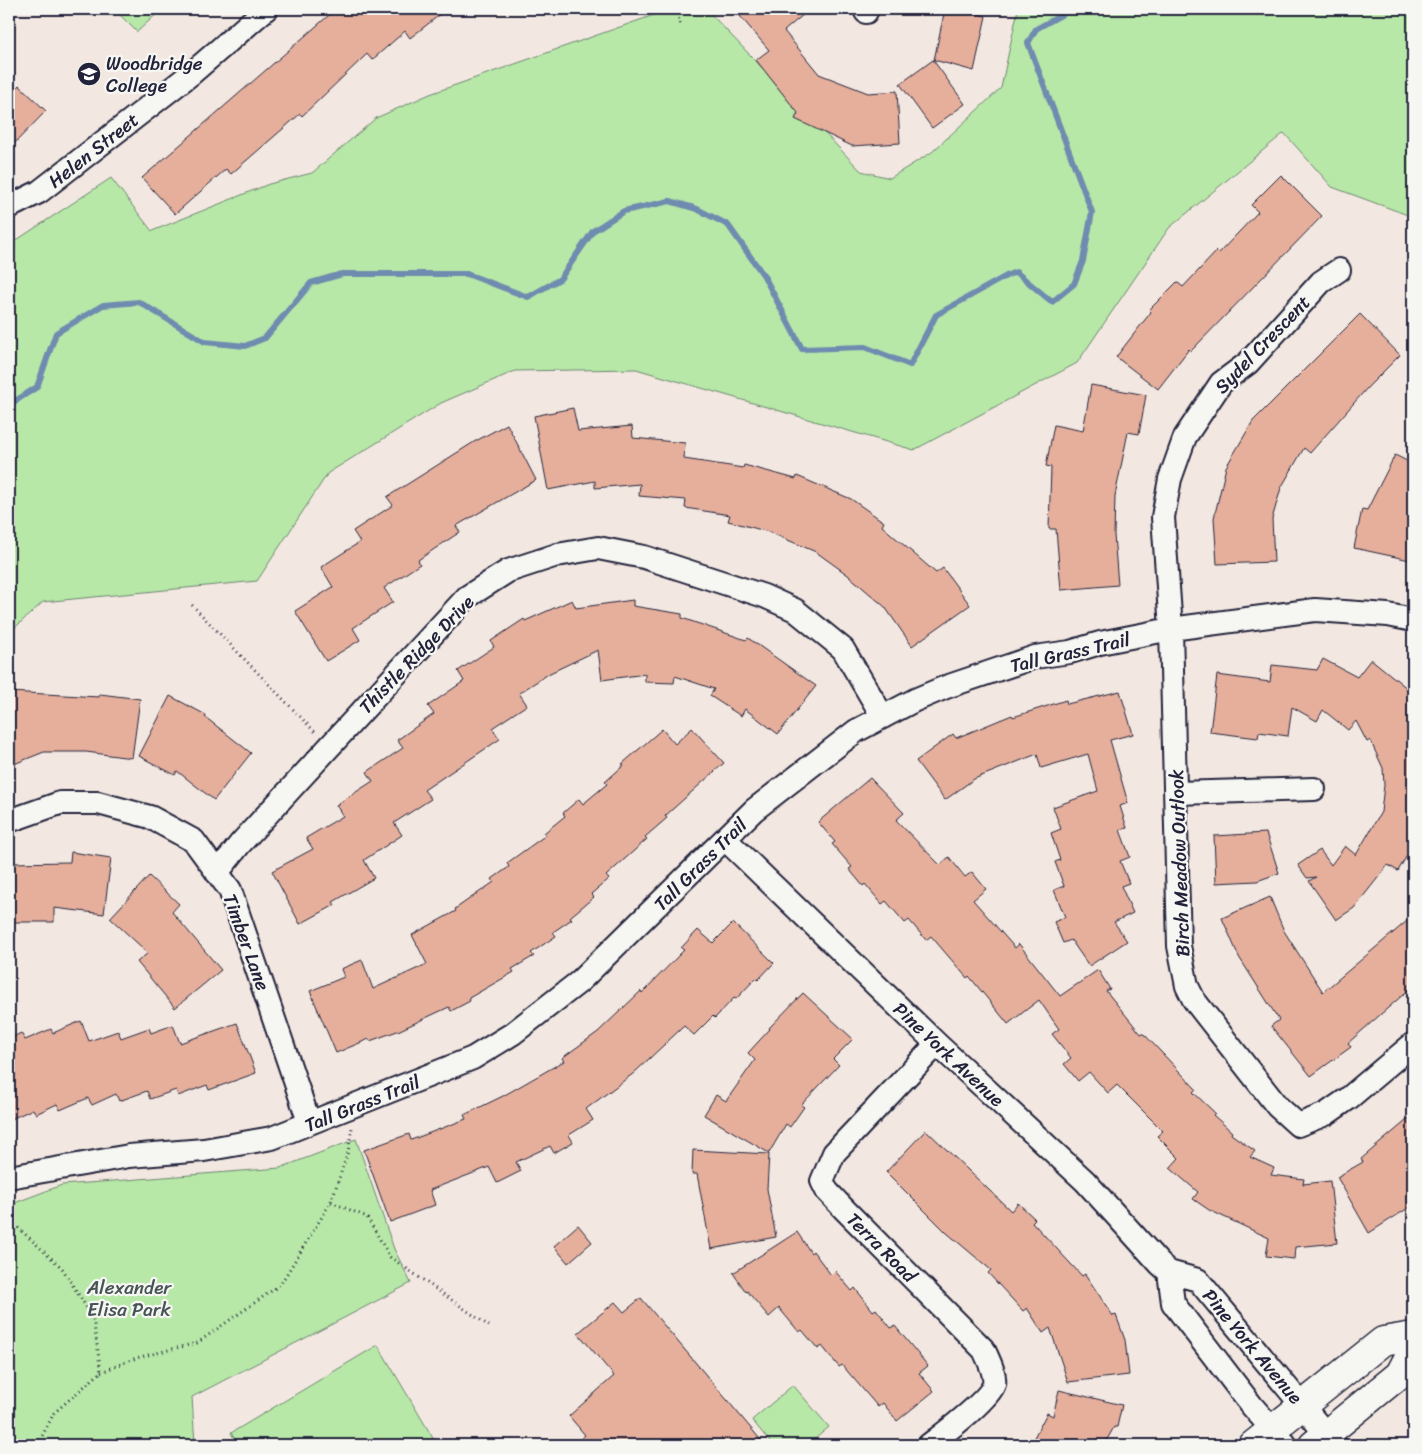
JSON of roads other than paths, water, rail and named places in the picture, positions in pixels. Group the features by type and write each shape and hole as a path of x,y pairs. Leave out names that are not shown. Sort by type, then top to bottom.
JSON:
{"main road":[{"path":"1270,1440 1304,1406 1383,1341 1413,1336"},
{"path":"1325,1442 1400,1374 1413,1349"}],"street":[{"name":"Helen Street","path":"9,207 39,192 192,73 266,9"},
{"name":"Sydel Crescent","path":"1171,629 1162,517 1170,479 1185,437 1221,383 1248,363 1321,282 1339,270"},
{"name":"Thistle Ridge Drive","path":"217,873 240,844 466,597 508,571 557,555 598,548 653,560 764,596 795,610 843,650 883,717"},
{"name":"Tall Grass Trail","path":"9,1177 129,1156 239,1145 272,1138 308,1122 473,1058 512,1034 579,982 754,810 836,745 883,717 946,687 1035,657 1070,652 1100,643 1171,629 1315,610 1388,615 1413,620"},
{"name":"Birch Meadow Outlook","path":"1171,629 1179,946 1187,986 1194,1000 1278,1106 1298,1125 1326,1114 1349,1098 1413,1044"},
{"path":"1176,793 1314,789"},
{"name":"Timber Lane","path":"9,821 60,803 98,803 150,817 194,841 230,890 308,1122"},
{"name":"Pine York Avenue","path":"725,839 937,1044 1085,1181 1148,1252 1170,1272 1198,1280 1304,1406 1325,1442"},
{"name":"Terra Road","path":"929,1445 988,1396 994,1383 990,1361 984,1350 844,1210 827,1191 822,1181 834,1153 937,1044"},
{"name":"Pine York Avenue","path":"1170,1272 1173,1302 1270,1440"}],"waterway":[{"path":"9,405 37,387 56,333 103,305 139,302 205,342 245,346 265,338 311,283 342,274 467,274 528,297 560,279 593,231 624,211 670,201 697,209 728,225 764,276 802,349 865,347 910,365 936,315 1008,275 1016,272 1052,302 1074,284 1083,261 1092,212 1028,43 1036,29 1072,9"}],"place":[{"name":"Woodbridge College","path":"89,74"}],"park label":[{"name":"Alexander Elisa Park","path":"129,1298"}]}
